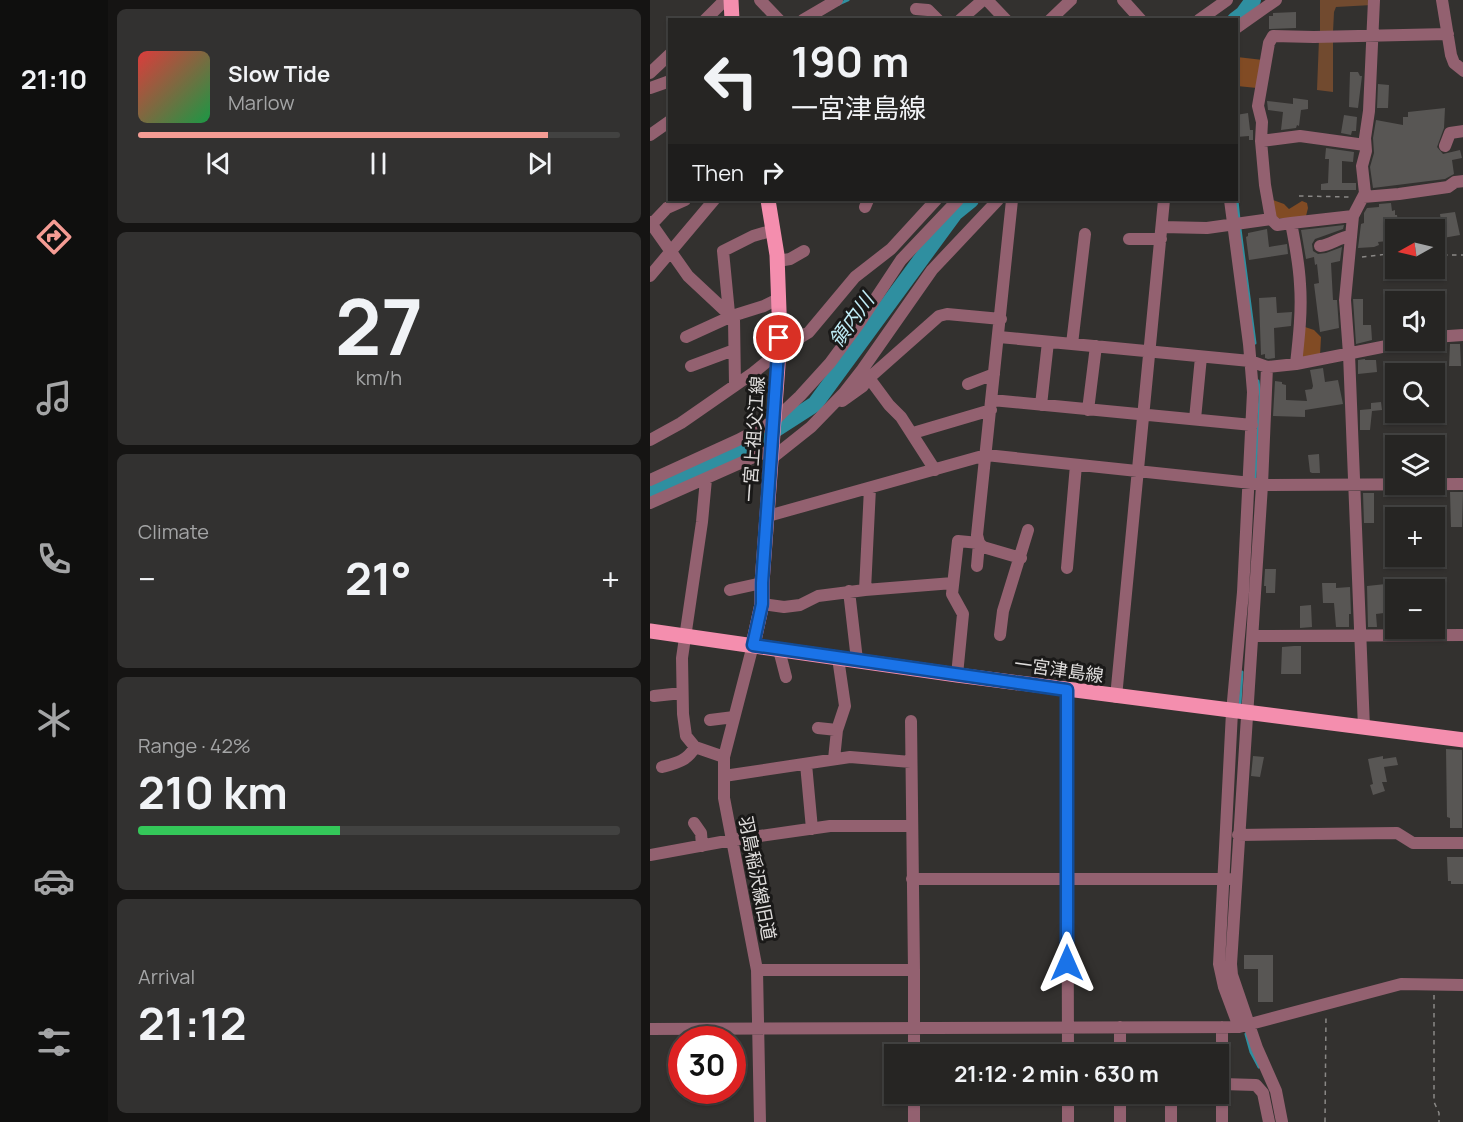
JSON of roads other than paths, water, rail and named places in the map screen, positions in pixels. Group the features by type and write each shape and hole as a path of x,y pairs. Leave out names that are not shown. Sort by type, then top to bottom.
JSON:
{"main road":[{"path":"731,0 732,18"},
{"name":"一宮上祖父江線","path":"753,645 762,604 778,354 780,298 773,201"},
{"name":"一宮津島線","path":"650,631 1116,697 1463,740"}],"street":[{"path":"707,18 725,0"},
{"path":"760,0 777,18"},
{"path":"806,18 838,0"},
{"path":"962,18 985,0 1004,18"},
{"path":"1052,18 1071,0"},
{"path":"1123,0 1139,18"},
{"path":"1202,18 1227,0"},
{"path":"1238,26 1260,4 1276,0"},
{"path":"1364,728 1362,636 1345,300 1353,216 1365,193 1362,166 1366,151 1374,0"},
{"path":"1442,0 1454,63 1463,71"},
{"path":"916,9 928,10 936,18"},
{"path":"1353,216 1277,225 1271,219 1261,141 1262,122 1258,106 1269,43 1273,36 1448,34"},
{"path":"650,73 668,56"},
{"path":"650,88 668,82"},
{"path":"650,135 668,122"},
{"path":"1445,146 1450,133 1463,130"},
{"path":"1261,141 1300,136 1365,145"},
{"path":"1363,197 1448,187 1455,182 1463,181"},
{"path":"683,201 667,208 651,223 688,276 734,319 735,385"},
{"path":"650,276 710,201"},
{"path":"650,440 681,423 786,346 809,332 854,278 891,249 935,201"},
{"path":"650,480 774,422 830,363 901,260 957,201"},
{"path":"650,503 772,451 811,428 862,370 932,270 997,201"},
{"path":"977,567 977,535 1012,201"},
{"path":"1116,697 1164,201"},
{"path":"1230,201 1249,344 1256,484 1253,636 1239,712 1222,879 1219,964 1224,987 1257,1048 1276,1091 1282,1122"},
{"path":"1129,239 1271,219"},
{"path":"1291,223 1300,284 1296,364"},
{"path":"730,314 723,251 753,236 774,230"},
{"path":"1072,344 1085,234"},
{"path":"1320,246 1329,245 1342,237 1351,236"},
{"path":"778,261 790,259 804,251"},
{"path":"705,292 726,280"},
{"path":"686,337 730,314 764,306 780,298"},
{"path":"820,417 863,386 869,378 939,316 947,314 1001,319"},
{"path":"1445,336 1463,335"},
{"path":"999,338 1250,361 1267,367 1296,364 1385,347"},
{"path":"1041,405 1048,342"},
{"path":"1088,410 1096,346"},
{"path":"691,366 734,350"},
{"path":"1195,419 1201,357"},
{"path":"1244,1026 1230,964 1238,836 1243,592 1267,367"},
{"path":"968,384 994,374"},
{"path":"869,378 913,433 935,470"},
{"path":"913,433 992,405 1041,405 1252,425"},
{"path":"768,516 986,455 1256,484 1463,484"},
{"path":"1067,568 1076,465"},
{"path":"706,479 702,522 684,635 682,693 686,736 695,747 724,757"},
{"path":"865,590 870,488"},
{"path":"1000,635 1003,611 1028,530"},
{"path":"957,675 963,614 952,594 958,541 978,543 983,547 1021,558"},
{"path":"730,590 762,583"},
{"path":"762,604 784,607 800,605 818,596 849,591 953,583"},
{"path":"849,591 857,660"},
{"path":"1253,636 1463,636"},
{"name":"羽島稲沢線旧道","path":"753,645 724,757 724,798 757,970 760,1029 760,1122"},
{"path":"779,650 786,677"},
{"path":"834,759 837,730 845,706 838,658"},
{"path":"1067,690 1068,1044"},
{"path":"654,696 682,693"},
{"path":"715,723 726,717 734,717"},
{"path":"911,721 914,1044"},
{"path":"818,728 837,730"},
{"path":"662,767 682,762 691,755 695,747"},
{"path":"724,776 850,757 911,762"},
{"path":"806,764 812,829"},
{"path":"694,823 701,833 702,846"},
{"path":"650,855 830,826 912,826"},
{"path":"1238,836 1397,833 1413,843 1463,843"},
{"path":"912,879 1235,879"},
{"path":"757,970 914,970"},
{"path":"650,1029 1244,1026 1401,984 1463,985"},
{"path":"1120,1027 1120,1044"},
{"path":"1221,1044 1222,1027"},
{"path":"1229,1084 1256,1085 1263,1094 1269,1122"},
{"path":"914,1104 914,1122"},
{"path":"1068,1104 1068,1122"},
{"path":"1120,1104 1120,1122"},
{"path":"1171,1104 1171,1122"},
{"path":"1222,1104 1222,1122"}],"waterway":[{"path":"839,4 848,0"},
{"name":"領内川","path":"1238,18 1253,0"},
{"name":"領内川","path":"650,493 759,440 815,404 955,213 970,201"},
{"path":"1237,201 1239,220"},
{"path":"1240,229 1255,343"},
{"path":"1255,478 1260,396 1258,381"},
{"path":"1240,703 1242,672"},
{"path":"1246,1034 1251,1052 1259,1067"}]}
